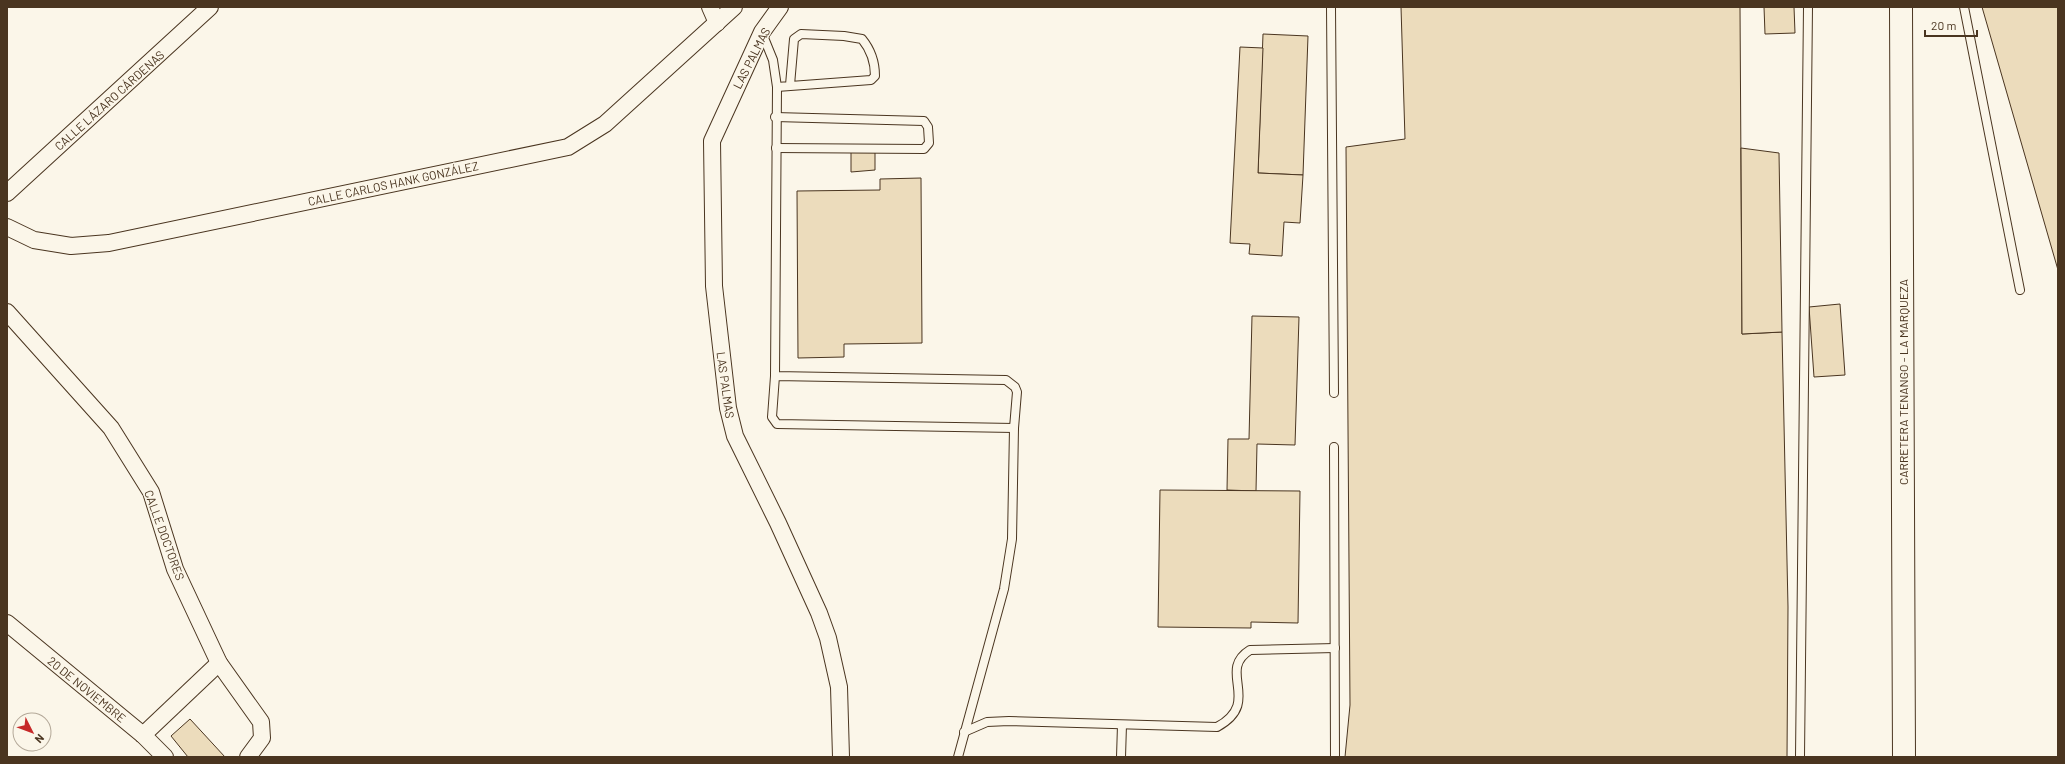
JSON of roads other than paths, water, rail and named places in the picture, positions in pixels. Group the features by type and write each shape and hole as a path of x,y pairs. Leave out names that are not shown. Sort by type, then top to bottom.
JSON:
{"main road":[{"name":"CARRETERA TENANGO - LA MARQUEZA","path":"1901,7 1904,757"}],"street":[{"name":"CALLE LÁZARO CÁRDENAS","path":"7,193 210,7"},
{"path":"710,7 717,23"},
{"name":"CALLE CARLOS HANK GONZÁLEZ","path":"7,226 34,240 71,246 109,243 568,147 606,124 734,7"},
{"name":"LAS PALMAS","path":"780,7 762,32 712,141 714,286 728,408 735,436 778,523 819,613 826,632 839,687 841,757"},
{"name":"CALLE DOCTORES","path":"7,312 111,428 151,492 175,569 219,663 262,722 262,738 248,757"},
{"name":"20 DE NOVIEMBRE","path":"7,623 143,735 165,757"},
{"path":"143,735 219,663"}],"lane":[{"path":"1331,7 1334,392"},
{"path":"1800,757 1808,7"},
{"path":"1964,7 2020,290"},
{"path":"762,32 773,60 777,87 775,117 775,376 772,417 776,424 1014,428"},
{"path":"777,87 871,80 875,76 875,64 867,46 862,39 844,36 801,34 794,39 790,85"},
{"path":"775,117 924,121 928,127 929,143 924,149 776,148"},
{"path":"775,376 1006,380 1015,387 1017,392 1014,428 1012,539 1004,589 958,757"},
{"path":"1334,447 1335,757"},
{"path":"964,732 986,722 1009,721 1217,727 1226,722 1233,714 1239,703 1236,665 1241,656 1250,650 1335,648"},
{"path":"1121,757 1122,725"}]}
